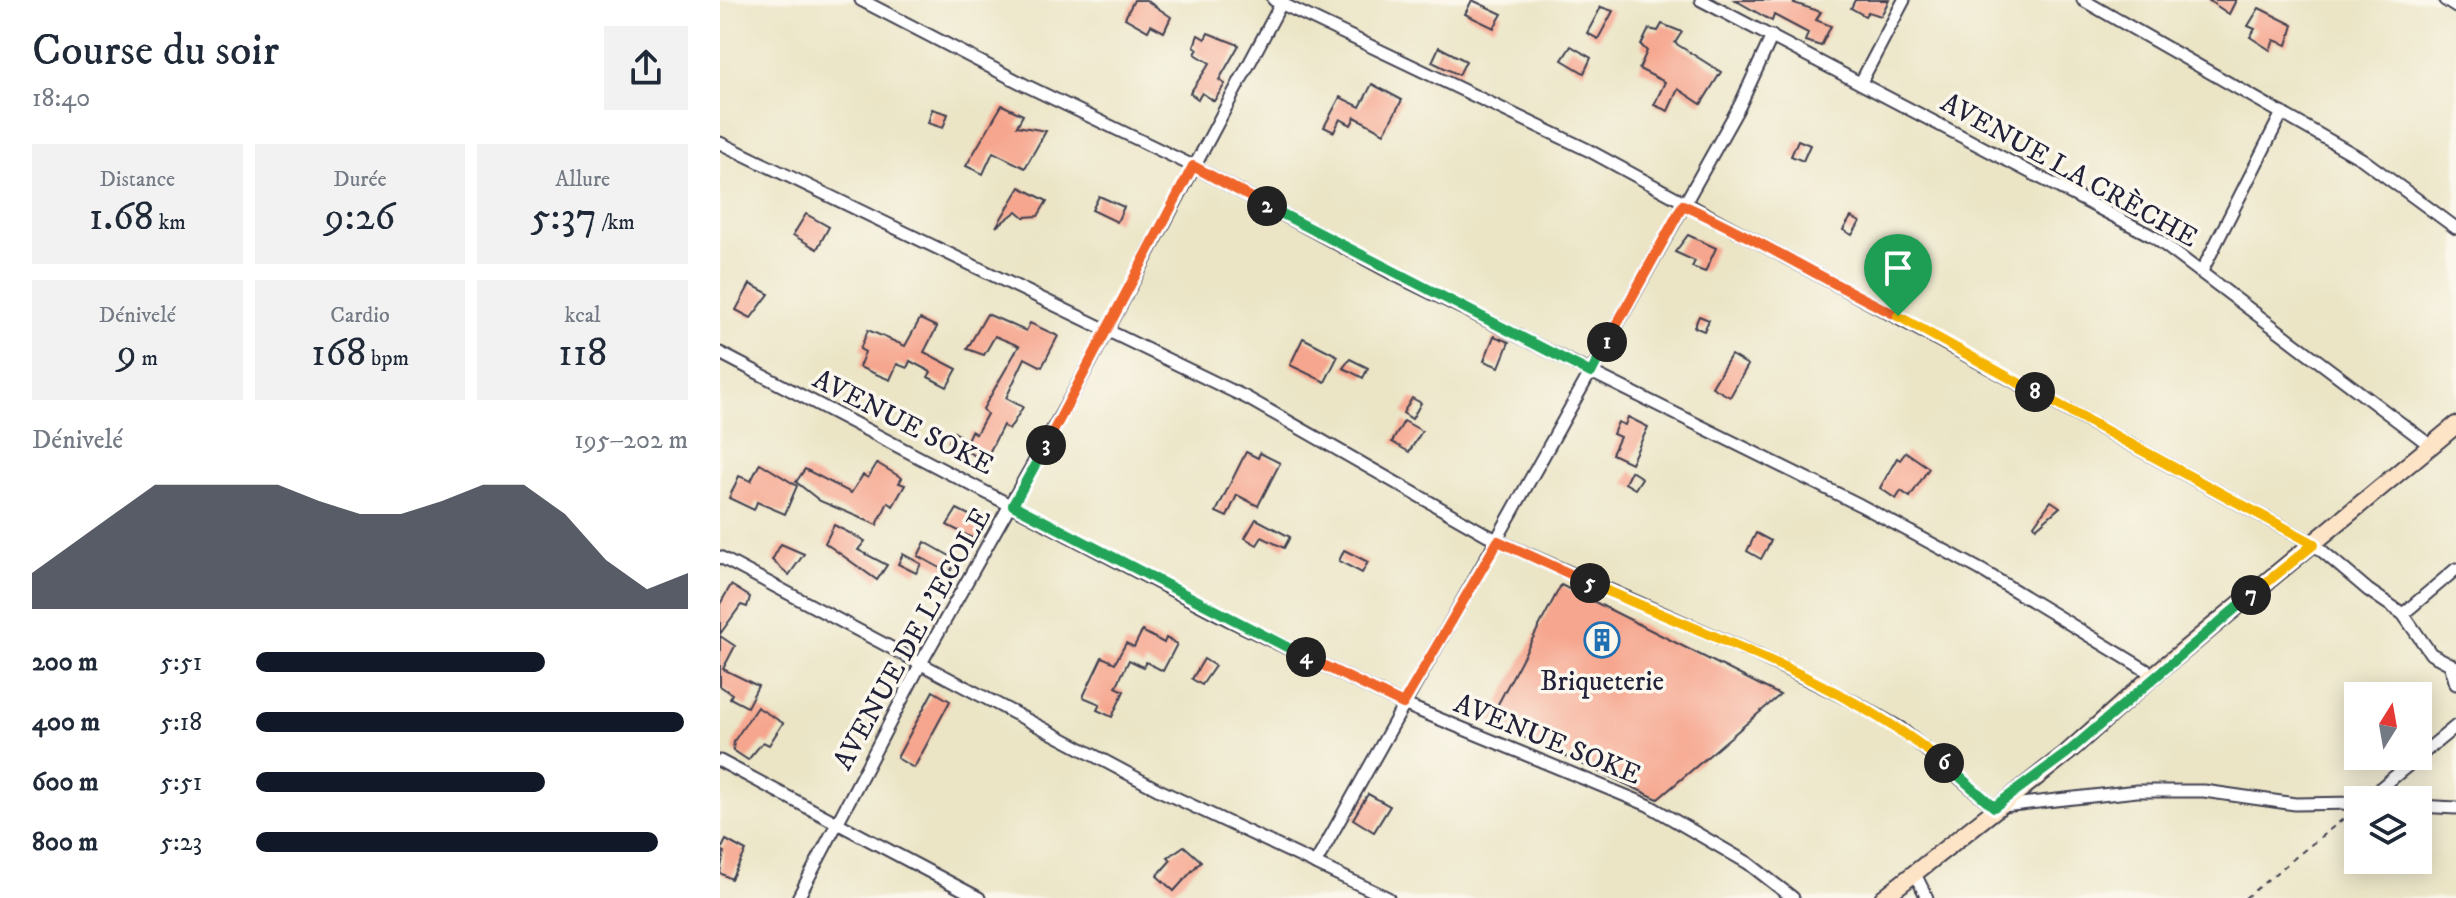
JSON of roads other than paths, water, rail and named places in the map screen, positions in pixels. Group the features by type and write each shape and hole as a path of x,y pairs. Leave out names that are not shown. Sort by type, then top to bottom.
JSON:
{"street":[{"path":"861,0 1025,85 1193,166 1393,274 1902,527 1981,570 2154,675"},
{"name":"AVENUE LA CRÈCHE","path":"1701,0 2128,222 2202,271 2431,446"},
{"path":"1861,82 1904,0"},
{"path":"2083,0 2362,159 2456,228"},
{"path":"2445,0 2456,7"},
{"path":"1279,1 1588,150 1683,205 1733,227 2314,544 2368,590 2403,614 2417,639 2431,654 2453,666 2456,684"},
{"name":"AVENUE DE L'ECOLE","path":"798,898 921,663 1013,505 1091,361 1279,1"},
{"path":"1315,864 1740,105 1772,36"},
{"path":"2202,271 2282,113"},
{"path":"720,143 1247,398 1498,541 1751,652 1856,703 1900,728 1994,807 2137,791 2204,791 2295,804 2344,805"},
{"name":"AVENUE SOKE","path":"720,353 1229,620 1403,704 1648,805 1748,863 1793,898"},
{"path":"1883,898 1994,807 2067,753 2154,675 2456,425"},
{"path":"720,557 1159,790 1388,898"},
{"path":"2403,614 2456,569"},
{"path":"2383,786 2456,726"},
{"path":"720,761 979,898"},
{"path":"2432,807 2456,808"},
{"path":"1914,872 1927,898"}],"place":[{"name":"Briqueterie","path":"1602,640"}]}
